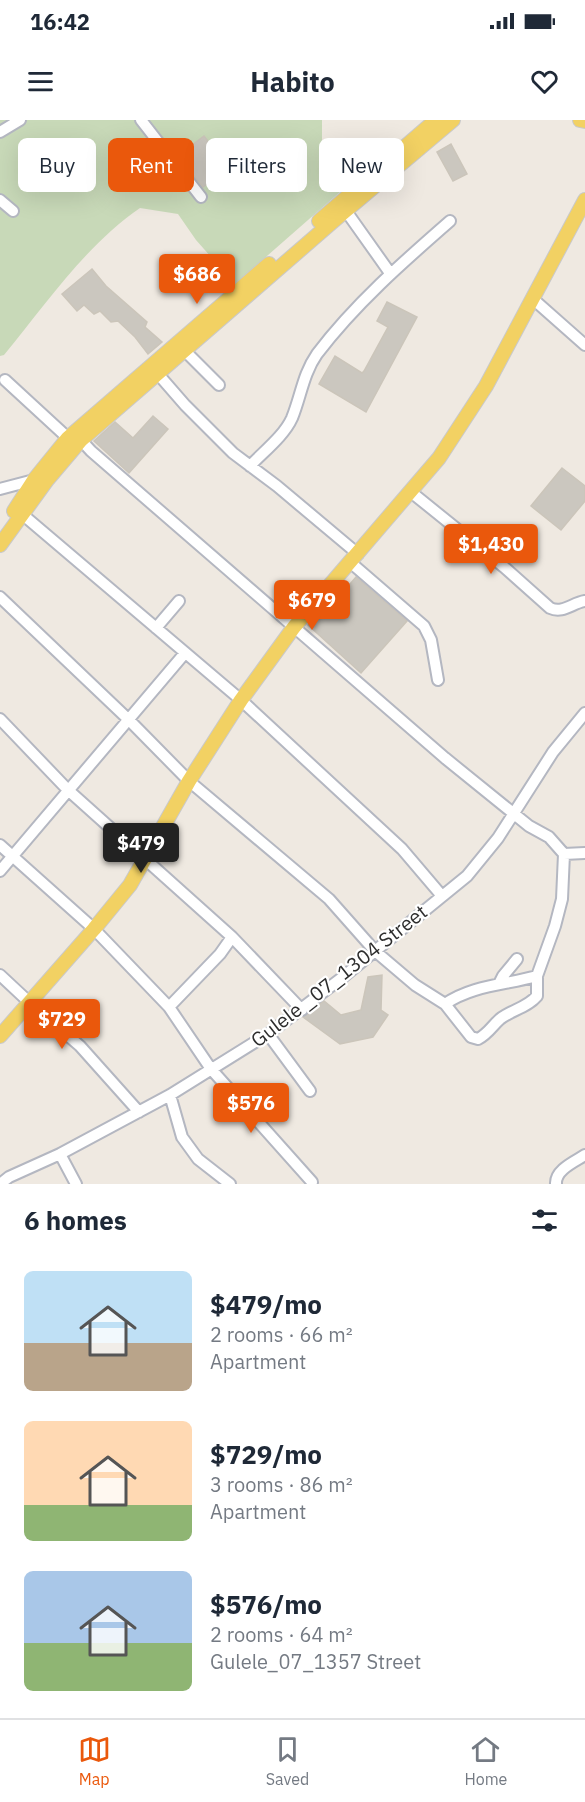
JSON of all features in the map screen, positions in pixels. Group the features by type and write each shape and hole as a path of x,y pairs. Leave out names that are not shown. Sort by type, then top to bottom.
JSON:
{"main road":[{"path":"0,530 34,480 74,439 436,120"},
{"path":"0,545 67,454 74,439 158,374 453,120"},
{"path":"579,120 585,121"},
{"path":"0,1036 130,885 189,781 241,700 294,627 439,458 486,386 585,200"}],"street":[{"path":"0,132 20,120"},
{"path":"141,120 201,197"},
{"path":"0,200 13,211"},
{"path":"346,211 390,273"},
{"path":"250,466 292,419 305,375 318,353 390,273 450,221"},
{"path":"533,299 585,345"},
{"path":"184,350 219,385"},
{"path":"158,374 232,453 250,466 354,558 424,626 431,640 438,680"},
{"path":"0,597 129,720 189,781 329,899 375,951 415,985 445,1004 471,1036 478,1039 487,1034 501,1018 537,996 537,976 555,927 562,899 564,854 549,837 529,826 445,758 150,500 5,380"},
{"path":"0,489 34,480"},
{"path":"411,492 504,567 550,608 557,611 562,610 585,600"},
{"path":"22,514 241,700 402,849 442,896"},
{"path":"156,628 179,601"},
{"path":"0,871 185,653"},
{"name":"Gulele _07_1304 Street","path":"4,1181 170,1095 302,1010 467,876 482,859 553,752 585,713"},
{"path":"0,719 68,790 232,937 302,1010"},
{"path":"0,844 94,929 169,1006 211,1069 312,1182"},
{"path":"564,854 585,853"},
{"path":"169,1006 220,954 232,937"},
{"path":"499,984 517,960"},
{"path":"0,975 80,1046 139,1112"},
{"path":"445,1004 463,993 537,976"},
{"path":"268,1034 310,1090"},
{"path":"170,1095 182,1137 198,1159 230,1184"},
{"path":"60,1154 76,1184"},
{"path":"558,1178 585,1155"},
{"path":"0,1168 4,1181"}],"green space":[{"path":"0,120 322,120 322,138 319,138 319,192 340,192 235,284 196,240 178,214 140,208 101,240 51,296 4,355 0,356"}],"building":[{"path":"204,136 206,139 206,185 203,187 194,176 194,144"},
{"path":"451,144 467,174 453,181 437,152"},
{"path":"92,269 106,286 147,322 145,327 162,342 148,354 135,337 118,321 111,322 100,311 94,314 84,305 77,311 62,294"},
{"path":"387,302 417,317 366,412 319,384 335,356 362,373 364,371 388,327 377,321"},
{"path":"153,416 168,429 129,473 94,441 115,422 133,438"},
{"path":"562,468 585,486 585,501 561,530 531,506"},
{"path":"356,577 407,621 361,673 308,625 334,597 337,599"},
{"path":"382,975 381,1010 388,1015 373,1037 340,1044 303,1017 324,1001 341,1015 361,1010 368,977"}]}
